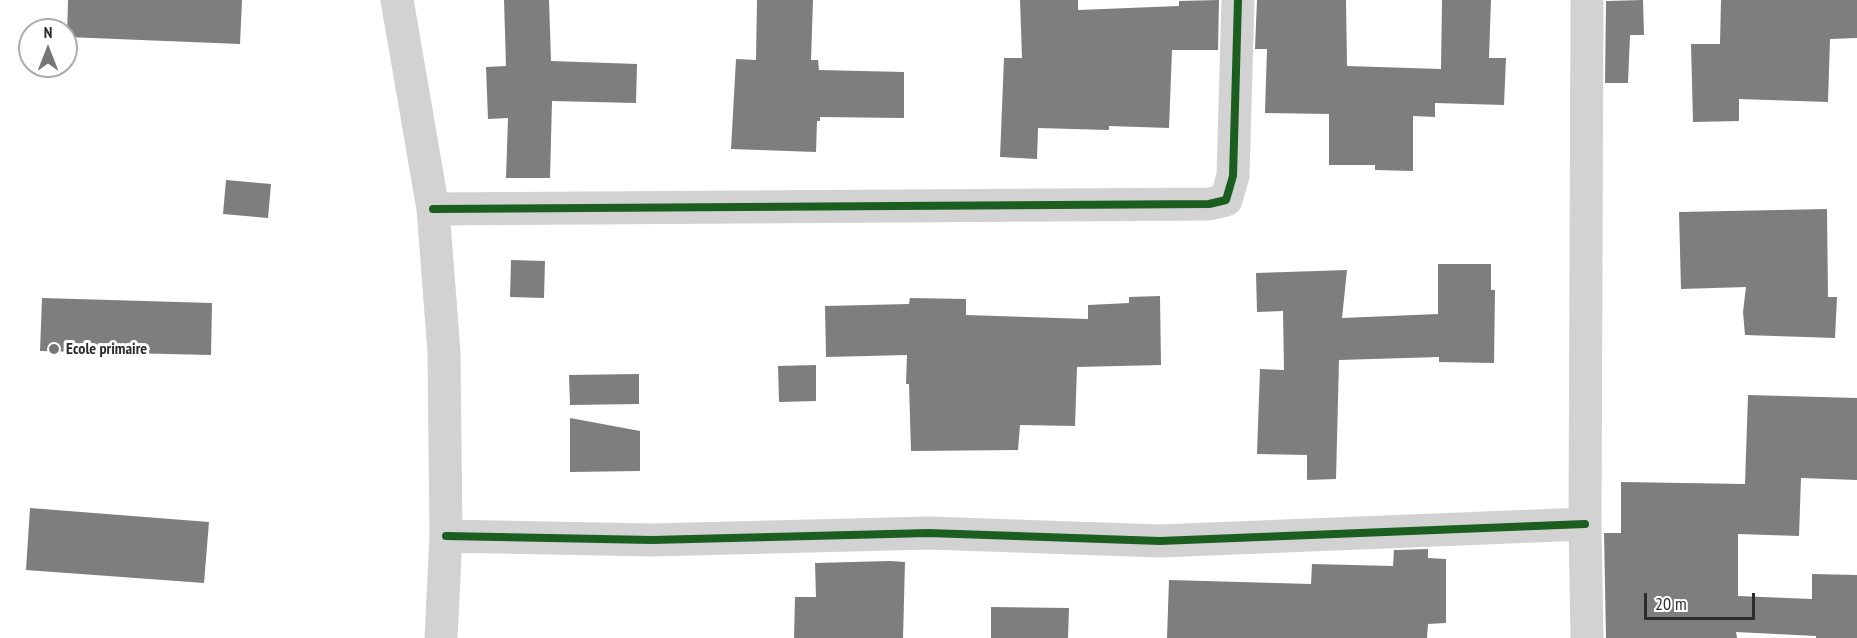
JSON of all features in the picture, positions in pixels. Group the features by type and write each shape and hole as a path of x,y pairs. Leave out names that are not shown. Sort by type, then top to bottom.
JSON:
{"street":[{"path":"397,0 433,209 444,352 446,536 441,638"},
{"path":"433,209 1209,204 1226,200 1233,176 1238,0"},
{"path":"1587,0 1585,524 1587,638"},
{"path":"446,536 652,540 929,533 1160,541 1585,524"}],"building":[{"path":"68,0 242,0 240,44 78,37 78,18 68,18"},
{"path":"504,0 549,0 551,61 637,64 636,103 552,101 550,178 506,178 508,118 488,119 486,67 506,66"},
{"path":"757,0 813,0 811,60 818,60 819,70 904,72 904,118 820,117 820,121 817,121 816,152 731,149 736,59 756,60"},
{"path":"1020,0 1078,0 1078,10 1179,6 1179,1 1219,0 1218,50 1172,50 1169,128 1109,126 1109,130 1038,128 1037,159 1000,157 1004,58 1022,58"},
{"path":"1257,0 1346,0 1347,66 1441,69 1442,0 1491,0 1489,58 1506,58 1504,105 1435,103 1435,117 1413,116 1413,171 1375,170 1375,165 1329,165 1329,114 1265,113 1267,49 1255,49"},
{"path":"1643,0 1644,35 1630,35 1628,83 1605,83 1606,1"},
{"path":"1721,0 1857,0 1857,38 1830,39 1828,102 1739,99 1739,121 1693,122 1691,44 1720,44"},
{"path":"226,180 271,184 268,218 223,214"},
{"path":"1827,209 1828,297 1837,297 1835,338 1745,335 1743,312 1746,287 1681,289 1679,212"},
{"path":"511,260 545,261 544,298 510,297"},
{"path":"1438,264 1491,264 1491,290 1495,290 1494,363 1439,362 1439,357 1339,360 1336,479 1307,480 1307,455 1257,454 1260,369 1284,370 1283,311 1257,312 1256,273 1347,270 1342,318 1438,314"},
{"path":"1160,296 1161,365 1077,367 1075,426 1020,425 1018,450 911,451 909,384 906,384 907,355 826,357 825,306 909,304 910,298 966,299 966,315 1088,319 1088,305 1129,303 1129,297"},
{"path":"42,298 212,303 211,355 40,351"},
{"path":"816,365 816,401 779,402 778,366"},
{"path":"639,374 639,404 570,405 569,375"},
{"path":"1748,395 1857,398 1857,480 1801,478 1799,536 1738,534 1738,596 1812,599 1812,574 1857,575 1857,638 1816,638 1816,636 1736,632 1737,638 1606,638 1604,533 1621,533 1621,482 1745,484"},
{"path":"570,418 640,431 640,471 570,472"},
{"path":"30,508 209,522 204,583 26,570"},
{"path":"1428,549 1428,558 1446,559 1446,623 1428,624 1427,638 1167,638 1169,580 1311,584 1312,564 1393,566 1394,550"},
{"path":"905,562 903,638 794,638 795,597 816,597 815,563"},
{"path":"991,607 1069,608 1068,638 991,638"}],"cycle path":[{"path":"433,209 1209,204 1226,200 1233,176 1238,0"},
{"path":"446,536 652,540 929,533 1160,541 1585,524"}],"place":[{"name":"Ecole primaire","path":"54,349"}]}
